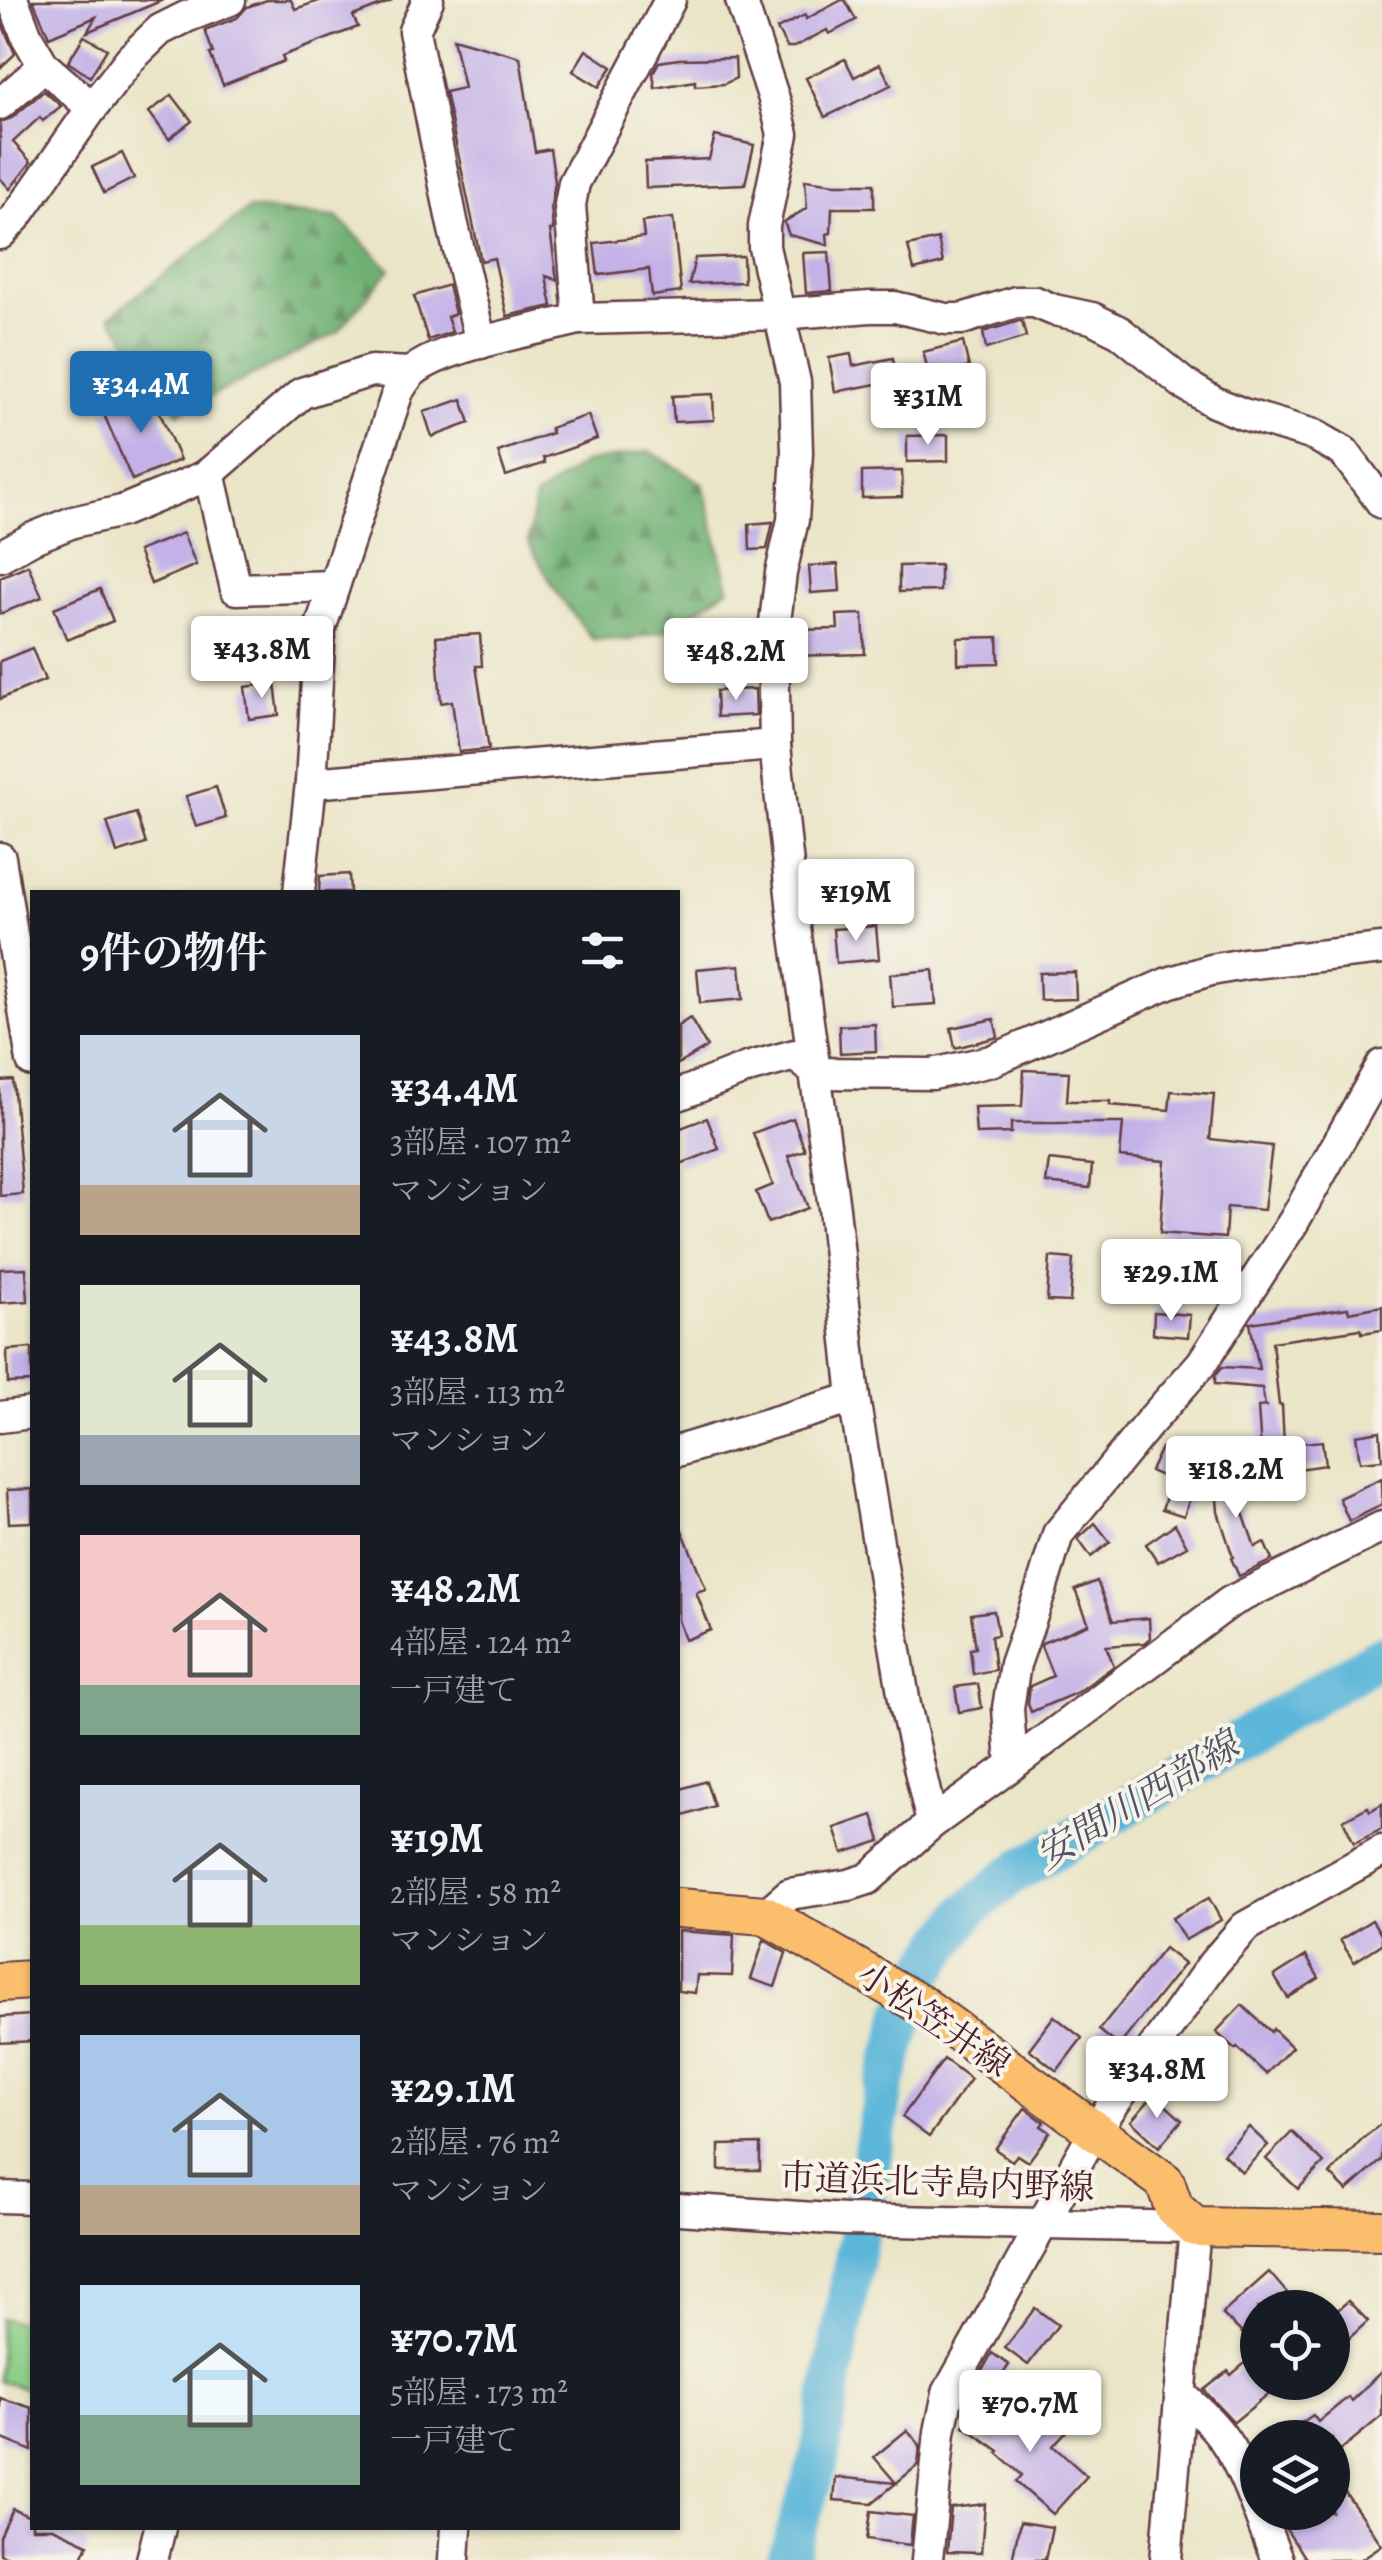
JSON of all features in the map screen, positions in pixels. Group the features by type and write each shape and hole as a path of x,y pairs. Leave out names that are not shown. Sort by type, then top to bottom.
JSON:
{"main road":[{"name":"小松笠井線","path":"680,1908 765,1915 924,2006 1165,2182 1174,2208 1194,2227"},
{"path":"0,1982 30,1980"},
{"path":"1194,2227 1382,2230"}],"street":[{"path":"13,0 44,66 92,108"},
{"path":"0,234 131,58 160,30 230,0"},
{"path":"428,0 414,32 452,221 482,343"},
{"path":"579,319 570,206 574,183 670,0"},
{"path":"741,0 783,134 764,226 764,247 795,382 797,453 792,520 774,638 774,745 834,1208 854,1398 904,1704 932,1824"},
{"path":"0,104 44,66"},
{"path":"298,890 311,783 320,630 398,392 410,373 433,360 482,343 579,319 895,308 962,319 1016,302 1035,302 1081,315 1120,332 1184,384 1214,402 1314,435 1344,452 1382,504"},
{"path":"0,556 74,522 122,511 209,474 302,393 371,371 410,373"},
{"path":"209,474 236,589 334,586"},
{"path":"311,783 774,745"},
{"path":"0,858 26,978 30,1034"},
{"path":"680,1094 747,1068 795,1055 817,1073 932,1074 991,1061 1168,984 1211,970 1382,950"},
{"path":"1012,1765 1008,1708 1015,1664 1058,1534 1202,1363 1294,1220 1382,1065"},
{"path":"680,1450 854,1398"},
{"path":"0,1417 30,1413"},
{"path":"765,1915 789,1894 868,1879 932,1824 1230,1602 1382,1526"},
{"path":"927,2560 940,2432 948,2393 1095,2130 1213,1964 1244,1927 1382,1851"},
{"path":"0,2197 30,2198"},
{"name":"市道浜北寺島内野線","path":"680,2209 860,2220 1194,2227"},
{"path":"1166,2560 1194,2227"},
{"path":"1180,2394 1224,2440 1277,2560"},
{"path":"152,2560 160,2530"},
{"path":"454,2560 456,2530"}],"green space":[{"path":"249,209 337,217 390,269 338,332 179,413 110,316"},
{"path":"650,451 703,484 729,588 670,629 628,640 592,639 557,593 528,542 535,497 584,463"},
{"path":"0,2318 30,2325 30,2390 0,2381"}],"building":[{"path":"33,0 163,0 87,32 96,17 49,37"},
{"path":"267,0 291,0 295,9 322,0 392,1 353,16 358,27 282,56 284,61 223,85 205,30 237,18 247,7"},
{"path":"842,0 856,20 829,34 827,30 787,47 777,29"},
{"path":"0,19 15,54 0,68"},
{"path":"84,36 107,49 90,77 68,62"},
{"path":"453,38 520,57 535,152 550,149 555,182 550,230 557,280 546,276 552,306 507,316 494,258 481,261 445,92 464,88"},
{"path":"586,50 612,67 599,87 573,71"},
{"path":"735,58 736,78 724,84 695,86 695,81 655,88 653,73 659,62"},
{"path":"845,59 854,77 880,64 891,85 825,117 806,78"},
{"path":"44,91 61,106 43,121 40,117 13,142 31,162 10,189 0,178 0,122 12,118"},
{"path":"172,95 192,121 169,139 149,112"},
{"path":"715,136 754,145 745,184 646,188 645,162 709,159"},
{"path":"122,153 134,178 104,193 92,167"},
{"path":"805,180 874,184 874,208 832,208 828,245 789,235 784,222 807,208"},
{"path":"673,218 681,292 652,296 649,269 598,275 594,243 644,237 642,222"},
{"path":"938,239 943,263 914,270 908,246"},
{"path":"829,252 832,291 806,293 803,253"},
{"path":"743,256 744,282 689,284 695,258"},
{"path":"448,285 455,314 447,317 452,332 428,340 414,296"},
{"path":"1019,321 1026,337 986,349 983,332"},
{"path":"963,342 969,367 930,377 923,352"},
{"path":"851,354 853,366 893,358 897,380 835,392 829,358"},
{"path":"151,392 180,460 132,480 103,412"},
{"path":"713,394 714,420 674,422 672,396"},
{"path":"462,399 470,423 432,437 424,412"},
{"path":"588,415 597,439 506,476 498,452"},
{"path":"948,435 948,461 907,462 907,436"},
{"path":"902,471 902,497 862,498 862,472"},
{"path":"773,522 767,549 750,550 749,524"},
{"path":"183,533 196,565 151,584 138,551"},
{"path":"838,564 840,591 811,593 809,566"},
{"path":"28,565 42,597 0,614 0,577"},
{"path":"940,565 940,591 899,592 899,566"},
{"path":"100,589 113,621 67,640 54,608"},
{"path":"863,614 865,654 792,656 793,630 838,629 837,615"},
{"path":"480,634 482,666 476,666 489,749 459,752 452,701 441,703 436,637"},
{"path":"998,637 999,663 958,664 958,638"},
{"path":"32,648 45,680 0,699 0,661"},
{"path":"275,683 279,715 249,719 245,687"},
{"path":"755,689 756,715 717,717 716,691"},
{"path":"216,787 226,818 196,827 186,796"},
{"path":"136,813 146,844 117,853 107,822"},
{"path":"349,874 350,890 319,890 320,876"},
{"path":"876,926 879,959 836,963 833,929"},
{"path":"740,965 743,999 700,1003 697,969"},
{"path":"933,970 936,1004 893,1007 890,974"},
{"path":"1075,972 1076,999 1040,1000 1039,973"},
{"path":"690,1018 707,1047 680,1063 680,1025"},
{"path":"994,1019 998,1037 955,1048 951,1028"},
{"path":"875,1024 876,1051 840,1053 839,1026"},
{"path":"1024,1070 1069,1072 1067,1101 1110,1101 1110,1105 1169,1110 1171,1091 1214,1094 1210,1139 1272,1146 1264,1210 1227,1207 1225,1238 1160,1233 1165,1161 1120,1157 1123,1123 1011,1123 1011,1133 976,1134 974,1107 1022,1106"},
{"path":"13,1080 23,1194 0,1196 0,1081"},
{"path":"707,1118 719,1149 680,1164 680,1128"},
{"path":"793,1118 805,1150 788,1156 808,1208 768,1223 756,1192 773,1185 753,1133"},
{"path":"1049,1160 1092,1165 1090,1188 1046,1183"},
{"path":"1050,1257 1073,1259 1070,1302 1047,1301"},
{"path":"26,1268 28,1301 0,1303 0,1269"},
{"path":"1382,1306 1382,1330 1362,1333 1361,1329 1272,1342 1284,1445 1322,1441 1325,1465 1259,1475 1249,1453 1261,1452 1258,1407 1268,1406 1262,1388 1215,1384 1215,1376 1222,1367 1259,1369 1250,1323"},
{"path":"1154,1312 1190,1315 1188,1337 1153,1334"},
{"path":"30,1348 30,1382 8,1383 7,1350"},
{"path":"1380,1431 1382,1460 1360,1462 1356,1435"},
{"path":"1218,1442 1255,1547 1264,1542 1272,1560 1239,1576 1218,1512 1213,1444"},
{"path":"1161,1448 1182,1458 1172,1481 1150,1471"},
{"path":"1382,1478 1382,1505 1349,1521 1339,1498"},
{"path":"1170,1485 1192,1492 1184,1516 1162,1509"},
{"path":"30,1489 30,1522 9,1523 7,1490"},
{"path":"1095,1523 1110,1542 1091,1557 1078,1539"},
{"path":"1175,1524 1187,1546 1158,1562 1146,1544"},
{"path":"680,1525 706,1589 696,1592 711,1630 685,1640 680,1626"},
{"path":"1097,1581 1113,1621 1149,1618 1150,1638 1144,1643 1106,1646 1114,1666 1078,1692 1031,1712 1030,1686 1053,1676 1042,1643 1089,1624 1075,1590"},
{"path":"994,1611 998,1635 991,1636 995,1670 973,1674 970,1649 976,1648 971,1614"},
{"path":"978,1684 982,1708 959,1712 955,1687"},
{"path":"706,1781 714,1806 680,1817 680,1789"},
{"path":"1382,1804 1382,1829 1354,1843 1343,1820"},
{"path":"873,1815 881,1841 843,1853 835,1828"},
{"path":"1209,1898 1221,1920 1185,1940 1172,1918"},
{"path":"1372,1920 1382,1936 1382,1944 1354,1962 1340,1940"},
{"path":"680,1931 734,1935 732,1976 697,1975 695,1993 680,1991"},
{"path":"764,1940 786,1953 775,1987 751,1979"},
{"path":"1164,1948 1184,1964 1119,2046 1099,2030"},
{"path":"1306,1956 1319,1978 1288,1998 1274,1976"},
{"path":"1242,2005 1292,2047 1266,2074 1216,2032"},
{"path":"30,2015 30,2041 0,2043 0,2017"},
{"path":"1054,2016 1082,2038 1057,2071 1029,2049"},
{"path":"1174,2051 1187,2061 1162,2094 1150,2085"},
{"path":"944,2059 971,2079 929,2137 902,2117"},
{"path":"1154,2095 1182,2120 1159,2147 1131,2121"},
{"path":"1025,2108 1044,2122 1041,2126 1050,2132 1028,2162 1017,2155 1012,2161 995,2149"},
{"path":"1382,2123 1382,2160 1347,2191 1330,2174"},
{"path":"1249,2127 1268,2145 1242,2172 1223,2154"},
{"path":"1292,2132 1324,2163 1298,2189 1266,2159"},
{"path":"760,2144 760,2170 719,2170 719,2145"},
{"path":"1269,2272 1284,2290 1249,2290"},
{"path":"1240,2298 1240,2331 1222,2314"},
{"path":"1350,2303 1368,2321 1350,2338"},
{"path":"1035,2308 1058,2325 1028,2365 1005,2348"},
{"path":"992,2353 1009,2365 996,2384 981,2373"},
{"path":"1240,2367 1240,2400 1261,2400 1234,2422 1204,2390 1228,2371 1231,2375"},
{"path":"1382,2371 1382,2416 1350,2442 1350,2420 1320,2420 1344,2400 1351,2401"},
{"path":"0,2398 30,2407 30,2450 0,2438"},
{"path":"987,2399 1034,2439 1057,2414 1070,2427 1053,2446 1087,2476 1053,2514 1016,2482 1022,2475 999,2451 964,2426"},
{"path":"907,2430 920,2445 918,2465 872,2503 834,2500 836,2477 896,2483 874,2457"},
{"path":"1350,2500 1382,2545 1360,2560 1306,2560 1287,2530 1350,2530"},
{"path":"985,2504 981,2553 947,2552 951,2508"},
{"path":"13,2509 30,2517 30,2530 57,2530 88,2544 81,2560 14,2560 0,2554 0,2537"},
{"path":"871,2511 913,2516 910,2545 867,2539"},
{"path":"1020,2522 1052,2527 1045,2560 1012,2560"}],"waterway":[{"name":"安間川西部線","path":"920,1978 967,1913 1010,1876 1382,1655"},
{"name":"安間川西部線","path":"787,2560 819,2459 884,2089 906,2012"}]}
